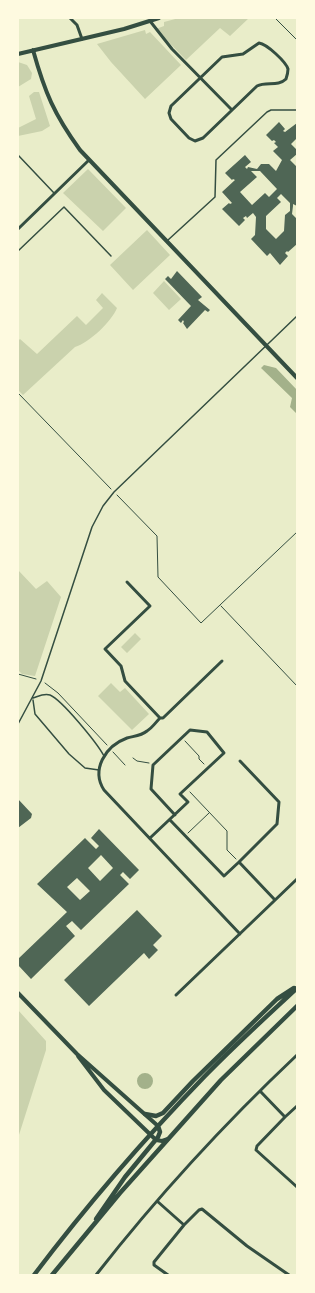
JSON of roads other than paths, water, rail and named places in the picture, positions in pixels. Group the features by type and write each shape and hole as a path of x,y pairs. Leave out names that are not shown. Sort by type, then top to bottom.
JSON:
{"main road":[{"path":"145,1114 156,1116 163,1113 277,999 284,993 297,987"},
{"path":"34,1275 72,1224 150,1134 206,1074 297,987"},
{"path":"52,1275 92,1226 221,1080 297,1006"},
{"path":"92,1226 97,1216 124,1177 156,1140 160,1132 158,1126"}],"street":[{"path":"70,18 77,25 82,39"},
{"path":"18,54 82,39 159,18"},
{"path":"150,21 154,28 200,78 232,110"},
{"path":"259,43 269,47 286,66 288,71 286,79 281,83 259,85 200,140 195,141 189,138 171,118 169,112 173,104 200,78 222,57 241,55 259,43"},
{"path":"33,50 45,92 53,110 62,126 89,160 297,378"},
{"path":"18,229 89,160"},
{"path":"127,582 150,606 105,649 122,666 125,680 160,718"},
{"path":"222,661 148,731 118,742 104,756 99,770 99,781 104,790 240,934"},
{"path":"150,838 170,820 175,815 188,802 180,794 224,753 217,742 207,732 190,730 153,765 151,789 175,815"},
{"path":"170,820 224,876 277,824 279,802 240,760"},
{"path":"239,862 275,900"},
{"path":"176,995 297,880"},
{"path":"18,993 76,1054 158,1126"},
{"path":"76,1054 82,1064 104,1090 156,1140 162,1141 169,1138"},
{"path":"96,1275 157,1201 260,1091 297,1055"},
{"path":"260,1091 285,1117"},
{"path":"297,1106 256,1146 256,1150 297,1187"},
{"path":"157,1201 184,1225"},
{"path":"168,1275 154,1265 154,1262 184,1225 199,1210 202,1209 247,1246 289,1275"}],"lane":[{"path":"166,241 215,197 216,160 267,112 271,110 297,110"},
{"path":"18,155 55,193"},
{"path":"18,251 64,207 111,256"},
{"path":"18,724 33,698 40,681 92,527 103,506 114,492 297,316"},
{"path":"33,698 45,694 52,696 87,732 104,756"},
{"path":"33,698 35,714 69,754 85,768 99,770"}]}
